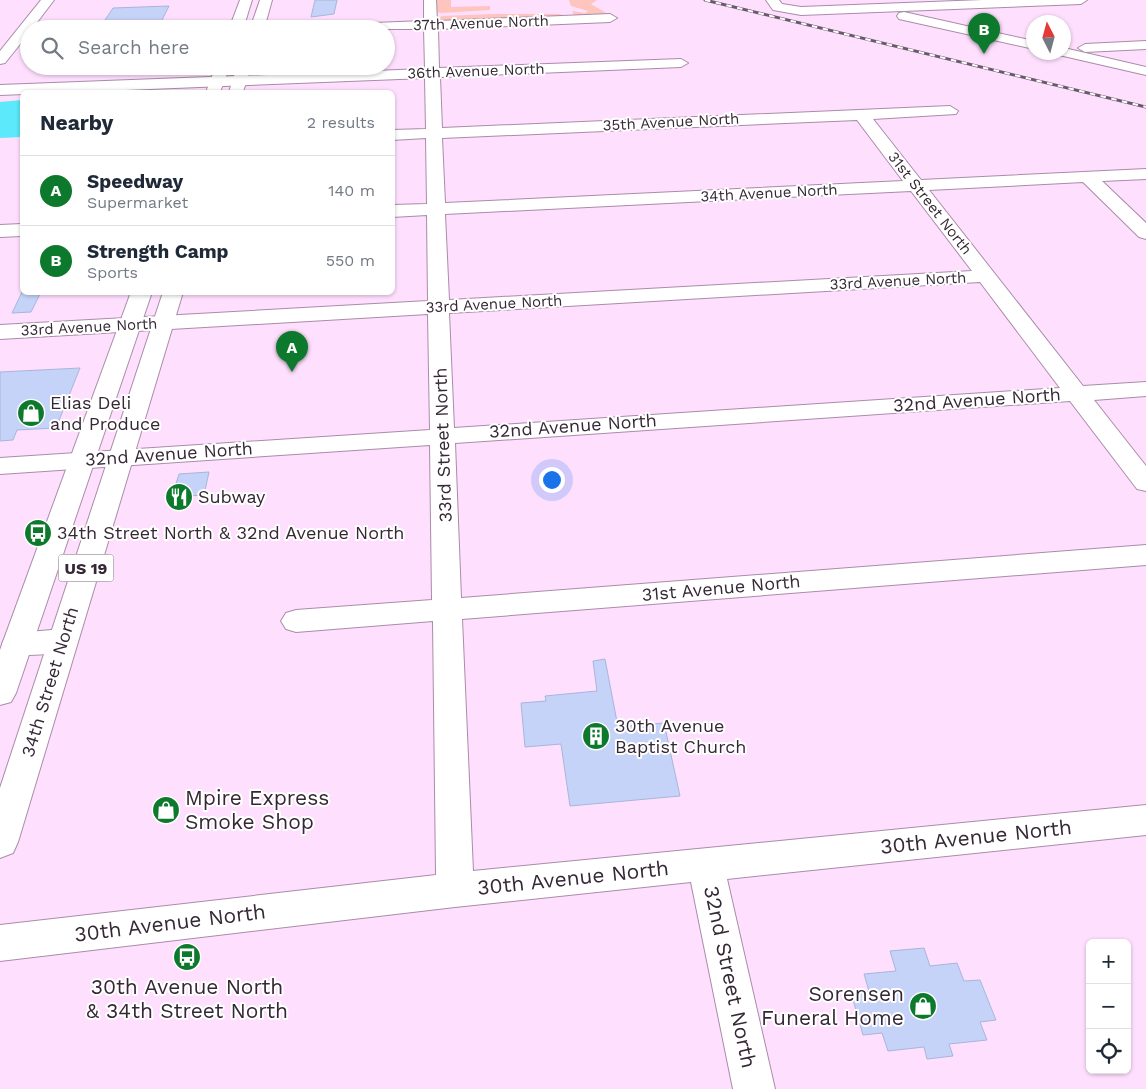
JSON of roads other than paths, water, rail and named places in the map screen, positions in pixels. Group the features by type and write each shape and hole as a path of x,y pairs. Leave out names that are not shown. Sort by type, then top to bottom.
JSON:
{"main road":[{"path":"32,20 48,0"},
{"path":"239,20 245,0"},
{"path":"259,20 266,0"},
{"name":"33rd Street North","path":"430,0 455,890"},
{"path":"772,0 778,6 786,9 802,11 1081,0"},
{"path":"868,8 1026,44"},
{"name":"37th Avenue North","path":"395,26 610,18"},
{"path":"0,60 20,35"},
{"path":"1071,50 1146,45"},
{"path":"1071,52 1146,71"},
{"name":"36th Avenue North","path":"395,74 681,63"},
{"path":"215,87 220,75"},
{"name":"36th Avenue North","path":"0,90 103,84 215,87 240,80 377,75"},
{"name":"35th Avenue North","path":"395,135 950,111"},
{"name":"31st Street North","path":"861,114 1146,483"},
{"name":"34th Avenue North","path":"395,211 1146,174"},
{"path":"1087,177 1146,233"},
{"path":"0,231 20,229"},
{"name":"33rd Avenue North","path":"0,332 987,276"},
{"name":"US 19","path":"0,693 141,295"},
{"name":"34th Street North","path":"0,842 172,295"},
{"name":"32nd Avenue North","path":"0,466 442,434 1146,388"},
{"name":"31st Avenue North","path":"296,620 447,610 1146,554"},
{"path":"18,644 63,640"},
{"name":"30th Avenue North","path":"0,943 455,890 1146,820"},
{"name":"32nd Street North","path":"706,865 754,1089"}],"water":[{"path":"20,100 20,137 0,138 0,102"}],"railway":[{"path":"705,0 1146,107"}],"place":[{"name":"Strength Camp","path":"984,54"},
{"name":"Speedway","path":"292,372"},
{"name":"Elias Deli and Produce","path":"31,413"},
{"name":"Subway","path":"179,497"},
{"name":"34th Street North & 32nd Avenue North","path":"38,533"},
{"name":"30th Avenue Baptist Church","path":"596,736"},
{"name":"Mpire Express Smoke Shop","path":"166,810"},
{"name":"30th Avenue North & 34th Street North","path":"187,957"},
{"name":"Sorensen Funeral Home","path":"923,1006"}]}
